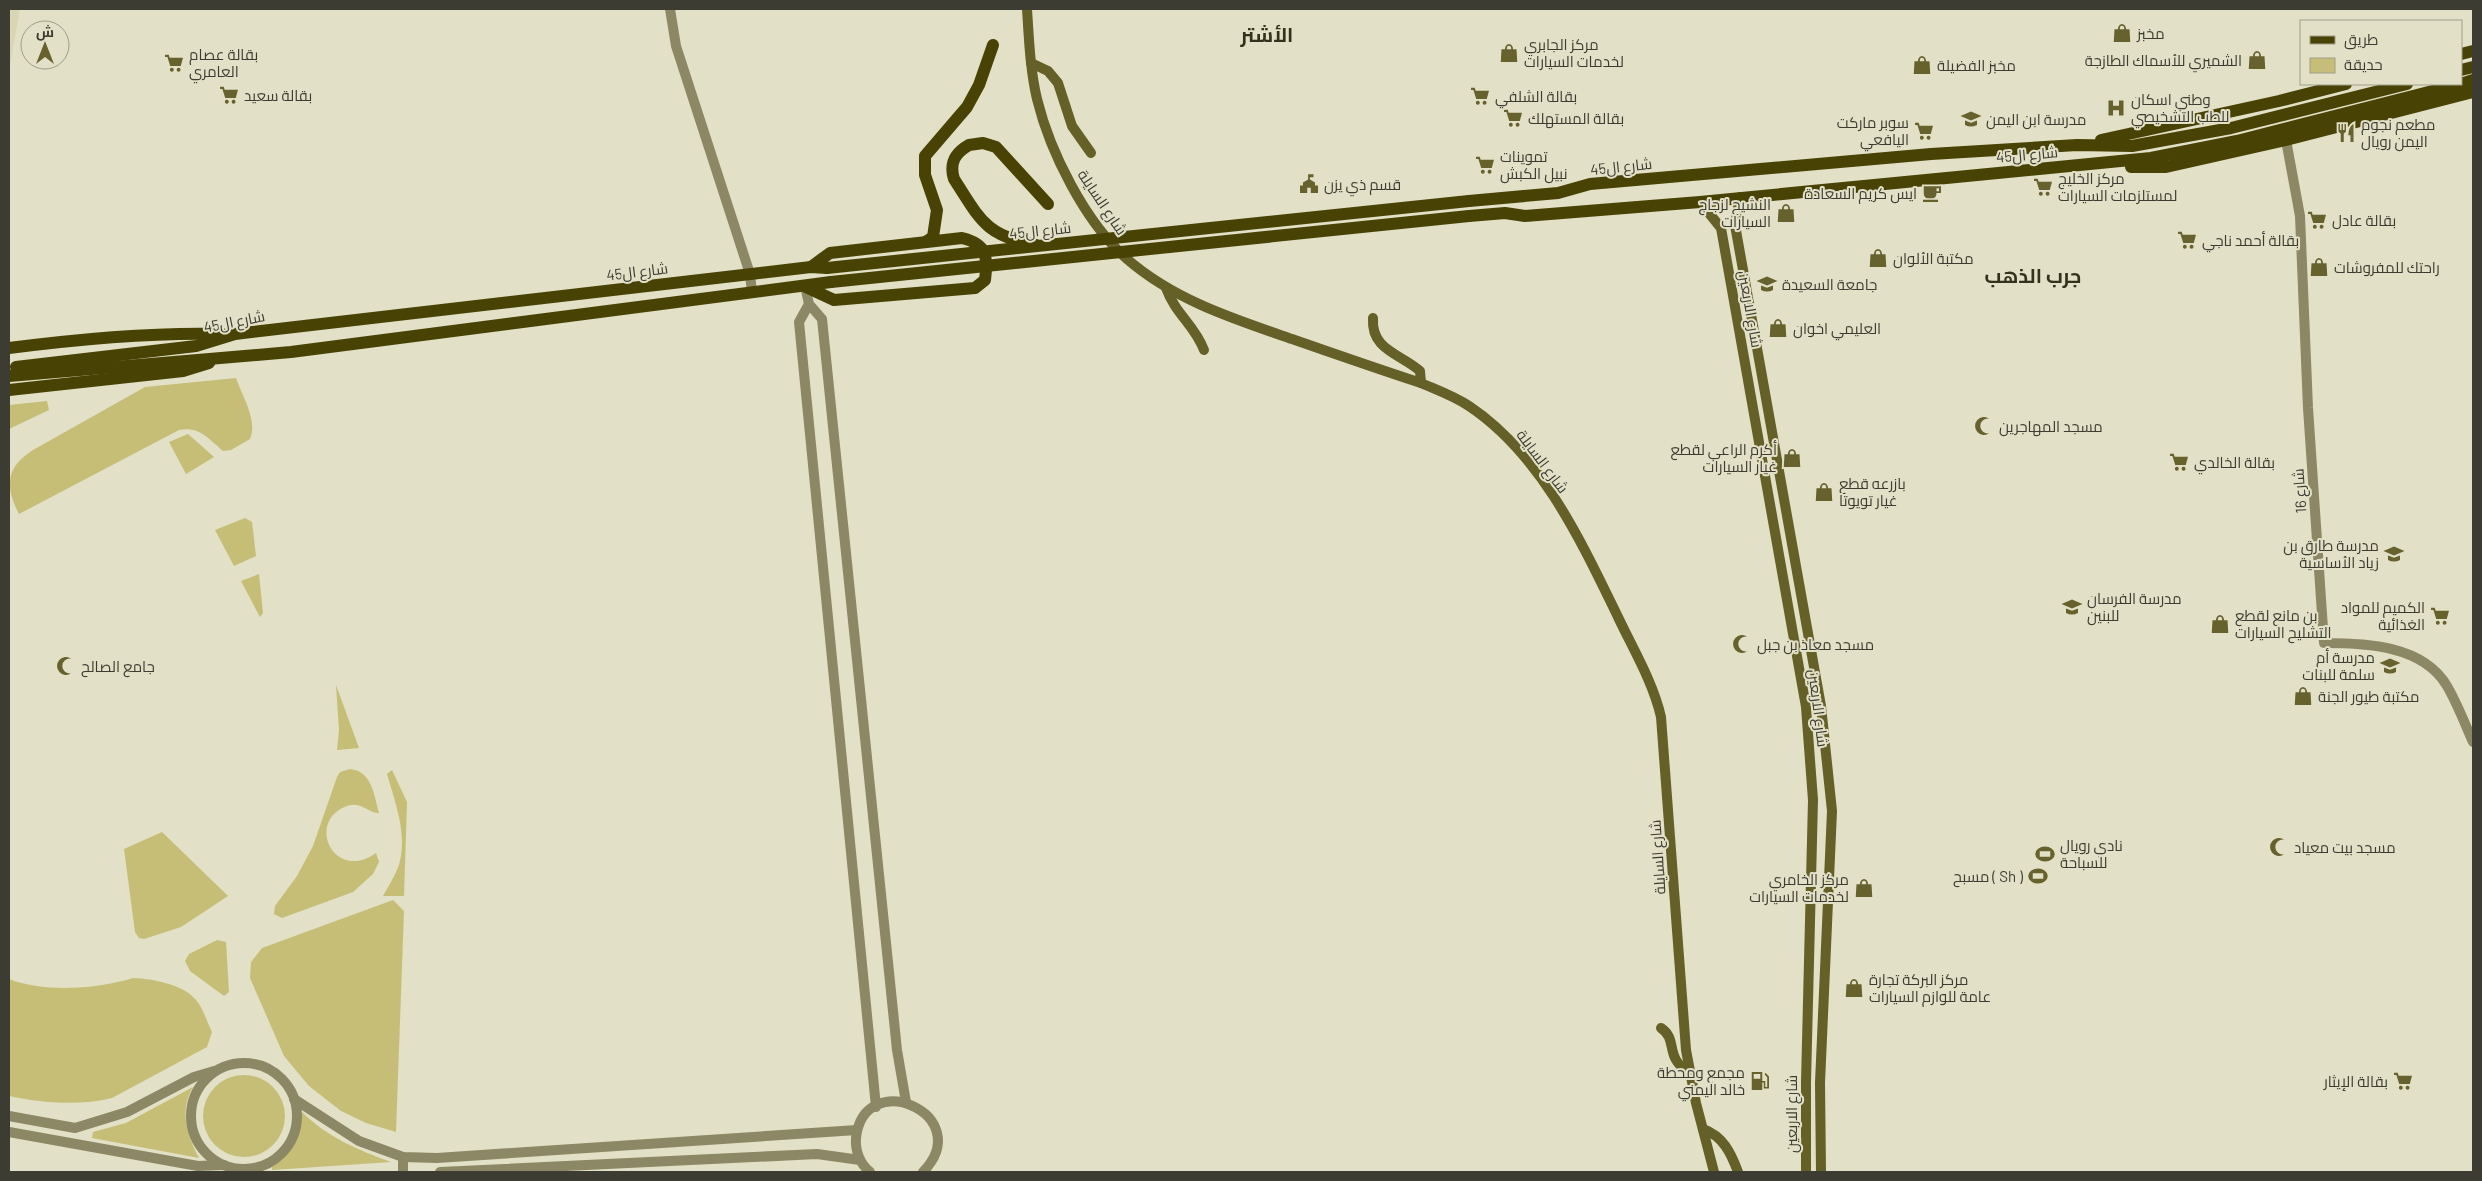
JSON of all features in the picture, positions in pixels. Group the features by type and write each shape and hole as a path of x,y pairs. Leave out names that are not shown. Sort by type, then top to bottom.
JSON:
{"main road":[{"name":"شارع السايلة","path":"1027,9 1031,62 1042,118 1054,149 1071,183 1110,242 1127,259 1166,288 1239,321 1421,383 1469,405 1507,438 1542,481 1589,558 1658,701 1662,725 1684,1028 1690,1073 1714,1172"},
{"path":"927,240 934,237 937,210 925,175 925,156 968,107 994,45"},
{"path":"1031,62 1048,71 1058,83 1072,126 1091,153"},
{"name":"شارع ال45","path":"2077,145 2270,103 2342,85"},
{"name":"شارع ال45","path":"9,368 196,346 234,334 811,267 827,268 1469,200 1558,193 1590,184 1931,154 2077,145 2132,146 2231,128 2403,85"},
{"name":"شارع ال45","path":"9,376 291,352 831,282 1469,216 1505,213 1525,216 1700,202 2151,158 2237,141 2456,85"},
{"name":"شارع ال45","path":"2078,166 2166,168 2286,140 2473,92"},
{"path":"1043,246 1004,238 986,225 954,179 952,172 954,159 969,145 989,144 1001,152 1025,181 1048,204"},
{"name":"شارع الاربعين","path":"1740,197 1735,224 1821,706 1832,811 1820,1083 1820,1172"},
{"name":"شارع الاربعين","path":"1700,202 1721,228 1806,707 1813,800 1806,1082 1806,1172"},
{"path":"1721,228 1725,223 1735,224"},
{"path":"805,286 834,300 975,288 985,280 987,264 983,249 975,241 962,238 927,240 830,253 811,267"},
{"path":"1166,288 1175,309 1195,332 1204,350"},
{"path":"1373,318 1372,331 1376,340 1420,371 1421,383"},
{"path":"9,348 80,339 195,333 234,334"},
{"path":"9,390 183,371 224,358"},
{"path":"1661,1028 1668,1033 1673,1055 1679,1066 1690,1073"},
{"path":"1806,1082 1820,1083"},
{"path":"1703,1129 1714,1133 1722,1141 1738,1172"}],"street":[{"path":"670,9 676,46 750,274 752,293"},
{"name":"شارع 16","path":"2286,140 2300,216 2308,408 2324,643 2353,643 2378,646 2413,656 2446,684 2473,742"},
{"path":"805,286 809,304 822,319 897,1050 906,1102"},
{"path":"809,304 799,322 876,1106"},
{"path":"9,1116 75,1128 127,1112 194,1077 238,1064 264,1067 276,1074 287,1085 294,1099 297,1116 294,1133 286,1148 274,1160 258,1167 241,1169"},
{"path":"222,1068 211,1074 200,1086 193,1100 191,1116 193,1131 200,1146 211,1157 224,1165"},
{"path":"294,1099 359,1141 404,1157 437,1158 857,1130"},
{"path":"870,1172 860,1160 856,1145 857,1130 861,1120 876,1106 890,1102 906,1102 924,1112 931,1120 936,1136 936,1152 923,1172"},
{"path":"71,1143 75,1128"},
{"path":"9,1132 198,1166 224,1165 254,1172"},
{"path":"440,1172 817,1154 860,1160"},
{"path":"404,1157 404,1172"}],"shaded area":[{"path":"9,9 20,9 9,72"}],"green space":[{"path":"236,378 251,416 252,432 250,439 231,450 223,451 198,431 179,430 19,514 11,495 10,478 17,464 33,450 145,387"},
{"path":"47,401 49,410 9,429 9,405"},
{"path":"188,434 214,457 186,474 169,442"},
{"path":"245,518 252,522 256,556 234,566 215,530"},
{"path":"259,574 263,613 260,617 241,581"},
{"path":"336,685 359,748 337,750 339,730"},
{"path":"350,769 363,774 368,779 379,813 372,812 361,806 352,805 334,814 328,824 327,835 330,846 337,855 348,860 361,860 376,853 379,862 373,874 353,892 282,918 274,914 275,906 297,876 313,846 337,777 340,772"},
{"path":"392,770 407,802 404,896 383,896 399,865 402,842 397,807 387,774"},
{"path":"162,832 228,896 181,927 144,939 139,938 135,932 124,849"},
{"path":"393,900 404,911 396,1132 366,1123 341,1111 309,1086 284,1056 250,978 251,962 262,948"},
{"path":"217,940 226,942 229,992 224,996 190,971 185,961 189,954"},
{"path":"133,978 176,986 196,1000 212,1032 207,1047 112,1098 87,1102 61,1103 9,1096 9,979 38,986 71,988 104,985"},
{"path":"244,1075 260,1079 273,1087 281,1100 285,1116 281,1132 273,1145 260,1153 244,1157 228,1153 215,1145 207,1132 203,1116 207,1100 215,1087 228,1079"},
{"path":"193,1087 186,1105 186,1122 199,1158 92,1138 93,1132 126,1123"},
{"path":"302,1112 332,1136 391,1162 272,1170 272,1165 279,1160 293,1142 299,1128"}],"place":[{"name":"مخبز","path":"2122,33"},
{"name":"مركز الجابري لخدمات السيارات","path":"1509,53"},
{"name":"الشميري للأسماك الطازجة","path":"2257,60"},
{"name":"بقالة عصام العامري","path":"174,63"},
{"name":"مخبز الفضيلة","path":"1922,65"},
{"name":"بقالة سعيد","path":"229,95"},
{"name":"بقالة الشلفي","path":"1480,96"},
{"name":"وطني اسكان للطب التشخيصي","path":"2116,108"},
{"name":"بقالة المستهلك","path":"1513,118"},
{"name":"مدرسة ابن اليمن","path":"1971,119"},
{"name":"سوبر ماركت اليافعي","path":"1924,131"},
{"name":"مطعم نجوم اليمن رويال","path":"2346,133"},
{"name":"تموينات نبيل الكبش","path":"1485,165"},
{"name":"قسم ذي يزن","path":"1309,184"},
{"name":"مركز الخليج لمستلزمات السيارات","path":"2043,187"},
{"name":"ايس كريم السعادة","path":"1932,193"},
{"name":"النشيح لزجاج السيارات","path":"1786,213"},
{"name":"بقالة عادل","path":"2317,220"},
{"name":"بقالة أحمد ناجي","path":"2187,240"},
{"name":"مكتبة الألوان","path":"1878,258"},
{"name":"راحتك للمفروشات","path":"2319,267"},
{"name":"جامعة السعيدة","path":"1767,284"},
{"name":"العليمي اخوان","path":"1778,328"},
{"name":"مسجد المهاجرين","path":"1984,426"},
{"name":"أكرم الراعي لقطع غيار السيارات","path":"1792,458"},
{"name":"بقالة الخالدي","path":"2179,462"},
{"name":"بازرعه قطع غيار تويوتا","path":"1824,492"},
{"name":"مدرسة طارق بن زياد الأساسية","path":"2394,554"},
{"name":"مدرسة الفرسان للبنين","path":"2072,607"},
{"name":"الكميم للمواد الغذائية","path":"2440,616"},
{"name":"بن مانع لقطع التشليح السيارات","path":"2220,624"},
{"name":"مسجد معاذ بن جبل","path":"1742,644"},
{"name":"جامع الصالح","path":"66,666"},
{"name":"مدرسة أم سلمة للبنات","path":"2390,666"},
{"name":"مكتبة طيور الجنة","path":"2303,696"},
{"name":"مسجد بيت معياد","path":"2279,847"},
{"name":"نادي رويال للسباحة","path":"2045,854"},
{"name":"مسبح ( Sh )","path":"2038,876"},
{"name":"مركز الخامري لخدمات السيارات","path":"1864,888"},
{"name":"مركز البركة تجارة عامة للوازم السيارات","path":"1854,988"},
{"name":"مجمع ومحطة خالد اليمني","path":"1760,1081"},
{"name":"بقالة الإيثار","path":"2403,1081"}],"district":[{"name":"الأشتر","path":"1267,34"},
{"name":"جرب الذهب","path":"2033,275"}]}
